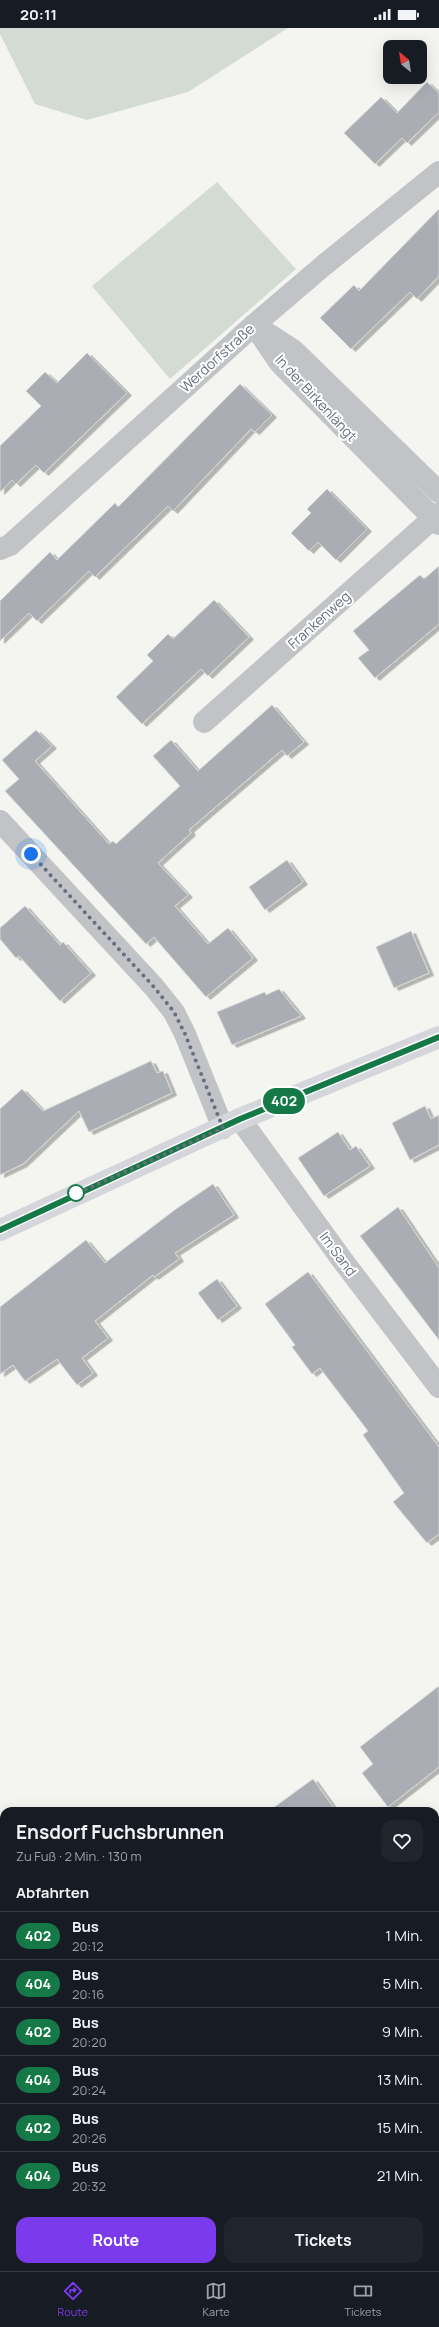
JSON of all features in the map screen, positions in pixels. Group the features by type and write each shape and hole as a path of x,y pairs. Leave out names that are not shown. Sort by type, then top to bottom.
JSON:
{"main road":[{"path":"0,1230 110,1177 231,1124 439,1037"}],"street":[{"name":"Werdorfstraße","path":"0,549 10,545 254,325 323,266 439,172"},
{"name":"In der Birkenlängt","path":"254,325 293,350 439,492"},
{"name":"In der Birkenlängt","path":"254,325 280,363 437,518"},
{"name":"Frankenweg","path":"204,722 437,518"},
{"name":"Im Sand","path":"0,821 154,987 174,1012 231,1124 343,1261 439,1387"}],"shaded area":[{"path":"0,28 288,28 188,92 87,120 35,104 0,34"},
{"path":"217,182 296,269 170,379 92,286"}],"building":[{"path":"427,82 439,93 439,112 407,143 402,138 375,164 344,133 381,97 397,113 425,84 427,84"},
{"path":"439,209 439,276 417,299 410,292 351,349 320,318 354,285 359,291"},
{"path":"87,353 127,393 44,473 36,465 16,484 12,480 0,492 0,446 41,406 26,391 45,372 57,383"},
{"path":"240,384 272,415 255,432 251,429 173,511 168,506 95,577 89,571 37,621 29,613 0,641 0,601 50,552 57,560 115,503 118,507"},
{"path":"327,489 367,529 336,560 318,542 309,551 291,533 311,513 307,509"},
{"path":"439,566 439,624 375,678 358,658 369,650 353,631 420,575 424,579"},
{"path":"214,600 249,637 208,676 201,669 142,724 116,697 153,661 147,655 168,634 173,639"},
{"path":"272,705 304,742 287,756 282,750 189,830 191,833 158,863 188,895 175,906 208,944 228,928 253,958 206,997 154,937 146,944 5,791 19,779 2,760 36,730 52,746 35,761 109,844 113,841 116,844 180,786 153,756 171,740 198,771"},
{"path":"287,860 303,882 265,910 249,887"},
{"path":"25,906 60,945 63,942 91,973 60,1001 19,956 16,958 0,939 0,928"},
{"path":"411,931 429,973 394,988 376,947"},
{"path":"279,989 301,1016 232,1045 217,1012 265,992 266,995"},
{"path":"151,1061 157,1073 163,1071 172,1093 89,1132 79,1111 23,1164 0,1175 0,1109 22,1089 43,1111"},
{"path":"425,1106 431,1119 439,1115 439,1145 410,1160 392,1123"},
{"path":"338,1132 350,1150 356,1146 370,1166 324,1196 298,1158"},
{"path":"213,1184 234,1215 175,1253 179,1259 154,1277 153,1275 95,1321 108,1338 82,1358 93,1373 77,1385 57,1359 25,1381 13,1365 0,1374 0,1307 86,1240 105,1263 176,1209"},
{"path":"398,1207 439,1268 439,1340 360,1236"},
{"path":"308,1272 439,1447 439,1534 427,1543 393,1502 404,1493 363,1435 368,1431 320,1368 312,1374 292,1347 295,1345 265,1304"},
{"path":"217,1279 237,1306 218,1320 198,1293"},
{"path":"439,1686 439,1767 388,1807 362,1773 373,1764 360,1747"},
{"path":"313,1779 333,1807 274,1807"}],"bus line":[{"name":"402","path":"0,1230 110,1177 223,1128 240,1119 439,1037"}],"route":[{"path":"31,854 154,987 174,1012 185,1034 223,1128 110,1177 71,1196 76,1193"}]}
